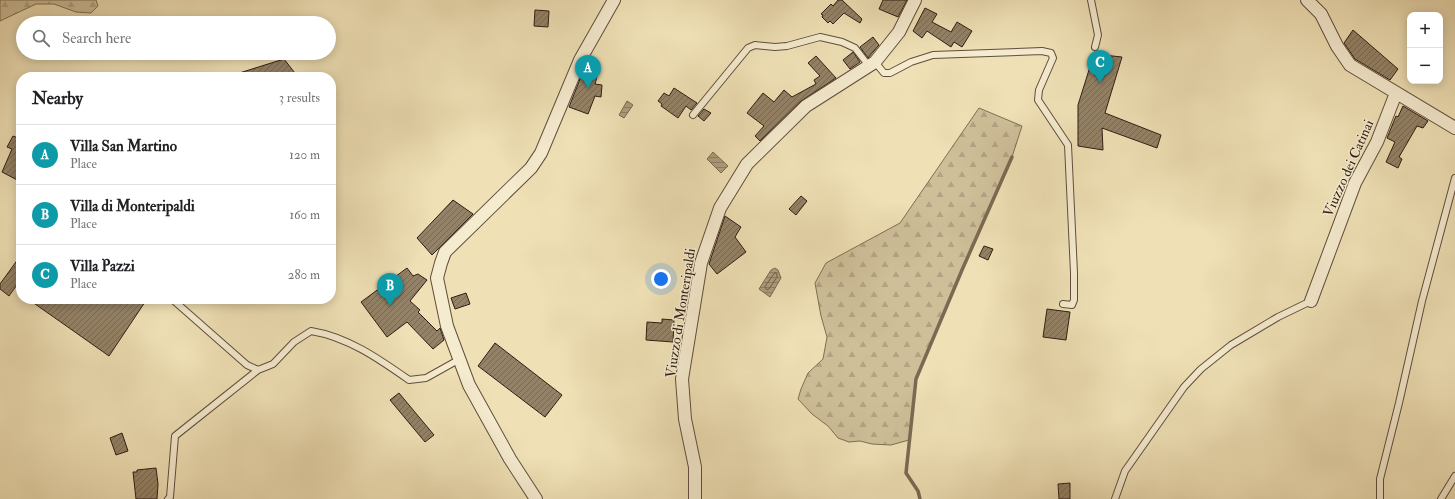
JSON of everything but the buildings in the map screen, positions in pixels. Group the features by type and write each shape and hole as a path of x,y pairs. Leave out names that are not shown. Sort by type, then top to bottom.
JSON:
{"street":[{"path":"536,499 510,459 469,385 447,326 437,278 445,252 531,168 541,153 580,60 614,0"},
{"name":"Viuzzo di Monteripaldi","path":"695,499 695,467 685,419 682,379 701,263 720,208 747,164 806,106 872,64 899,32 914,0"},
{"path":"1307,0 1321,14 1337,46 1350,64 1455,128"},
{"name":"Viuzzo dei Catinai","path":"1311,301 1355,184 1377,142 1396,93"}],"lane":[{"path":"1091,0 1098,35 1095,47"},
{"path":"693,114 748,48 755,45 775,47 787,46 820,37 842,42 855,48 884,73 890,73 911,62 933,55 1042,50 1051,53 1053,58 1039,90 1038,100 1068,145 1074,300 1072,305 1063,304"},
{"path":"1380,499 1380,479 1422,301 1455,178"},
{"path":"1115,499 1125,470 1184,387 1201,369 1230,345 1278,317 1311,301"},
{"path":"178,304 247,365 258,370"},
{"path":"168,499 170,497 175,436 258,370 273,364 294,342 311,331 347,341 380,360 409,380 426,378 460,359"},
{"path":"1441,499 1455,476"}],"green space":[{"path":"0,0 96,0 98,6 91,13 76,12 54,4 36,4 0,21"},
{"path":"979,108 1022,126 1012,157 916,379 909,440 891,445 872,444 860,441 849,442 838,438 828,426 812,414 798,399 808,373 823,359 827,337 821,316 815,283 826,263 900,223"}],"water":[{"path":"627,101 633,105 624,118 619,115"},
{"path":"713,152 728,166 721,173 707,159"},
{"path":"775,268 778,270 781,278 770,297 759,289 771,270"}],"waterway":[{"path":"920,499 918,491 906,473 916,379 1012,157"}],"place":[{"name":"Villa Pazzi","path":"1100,83"},
{"name":"Villa San Martino","path":"588,88"},
{"name":"Villa di Monteripaldi","path":"390,306"}]}
